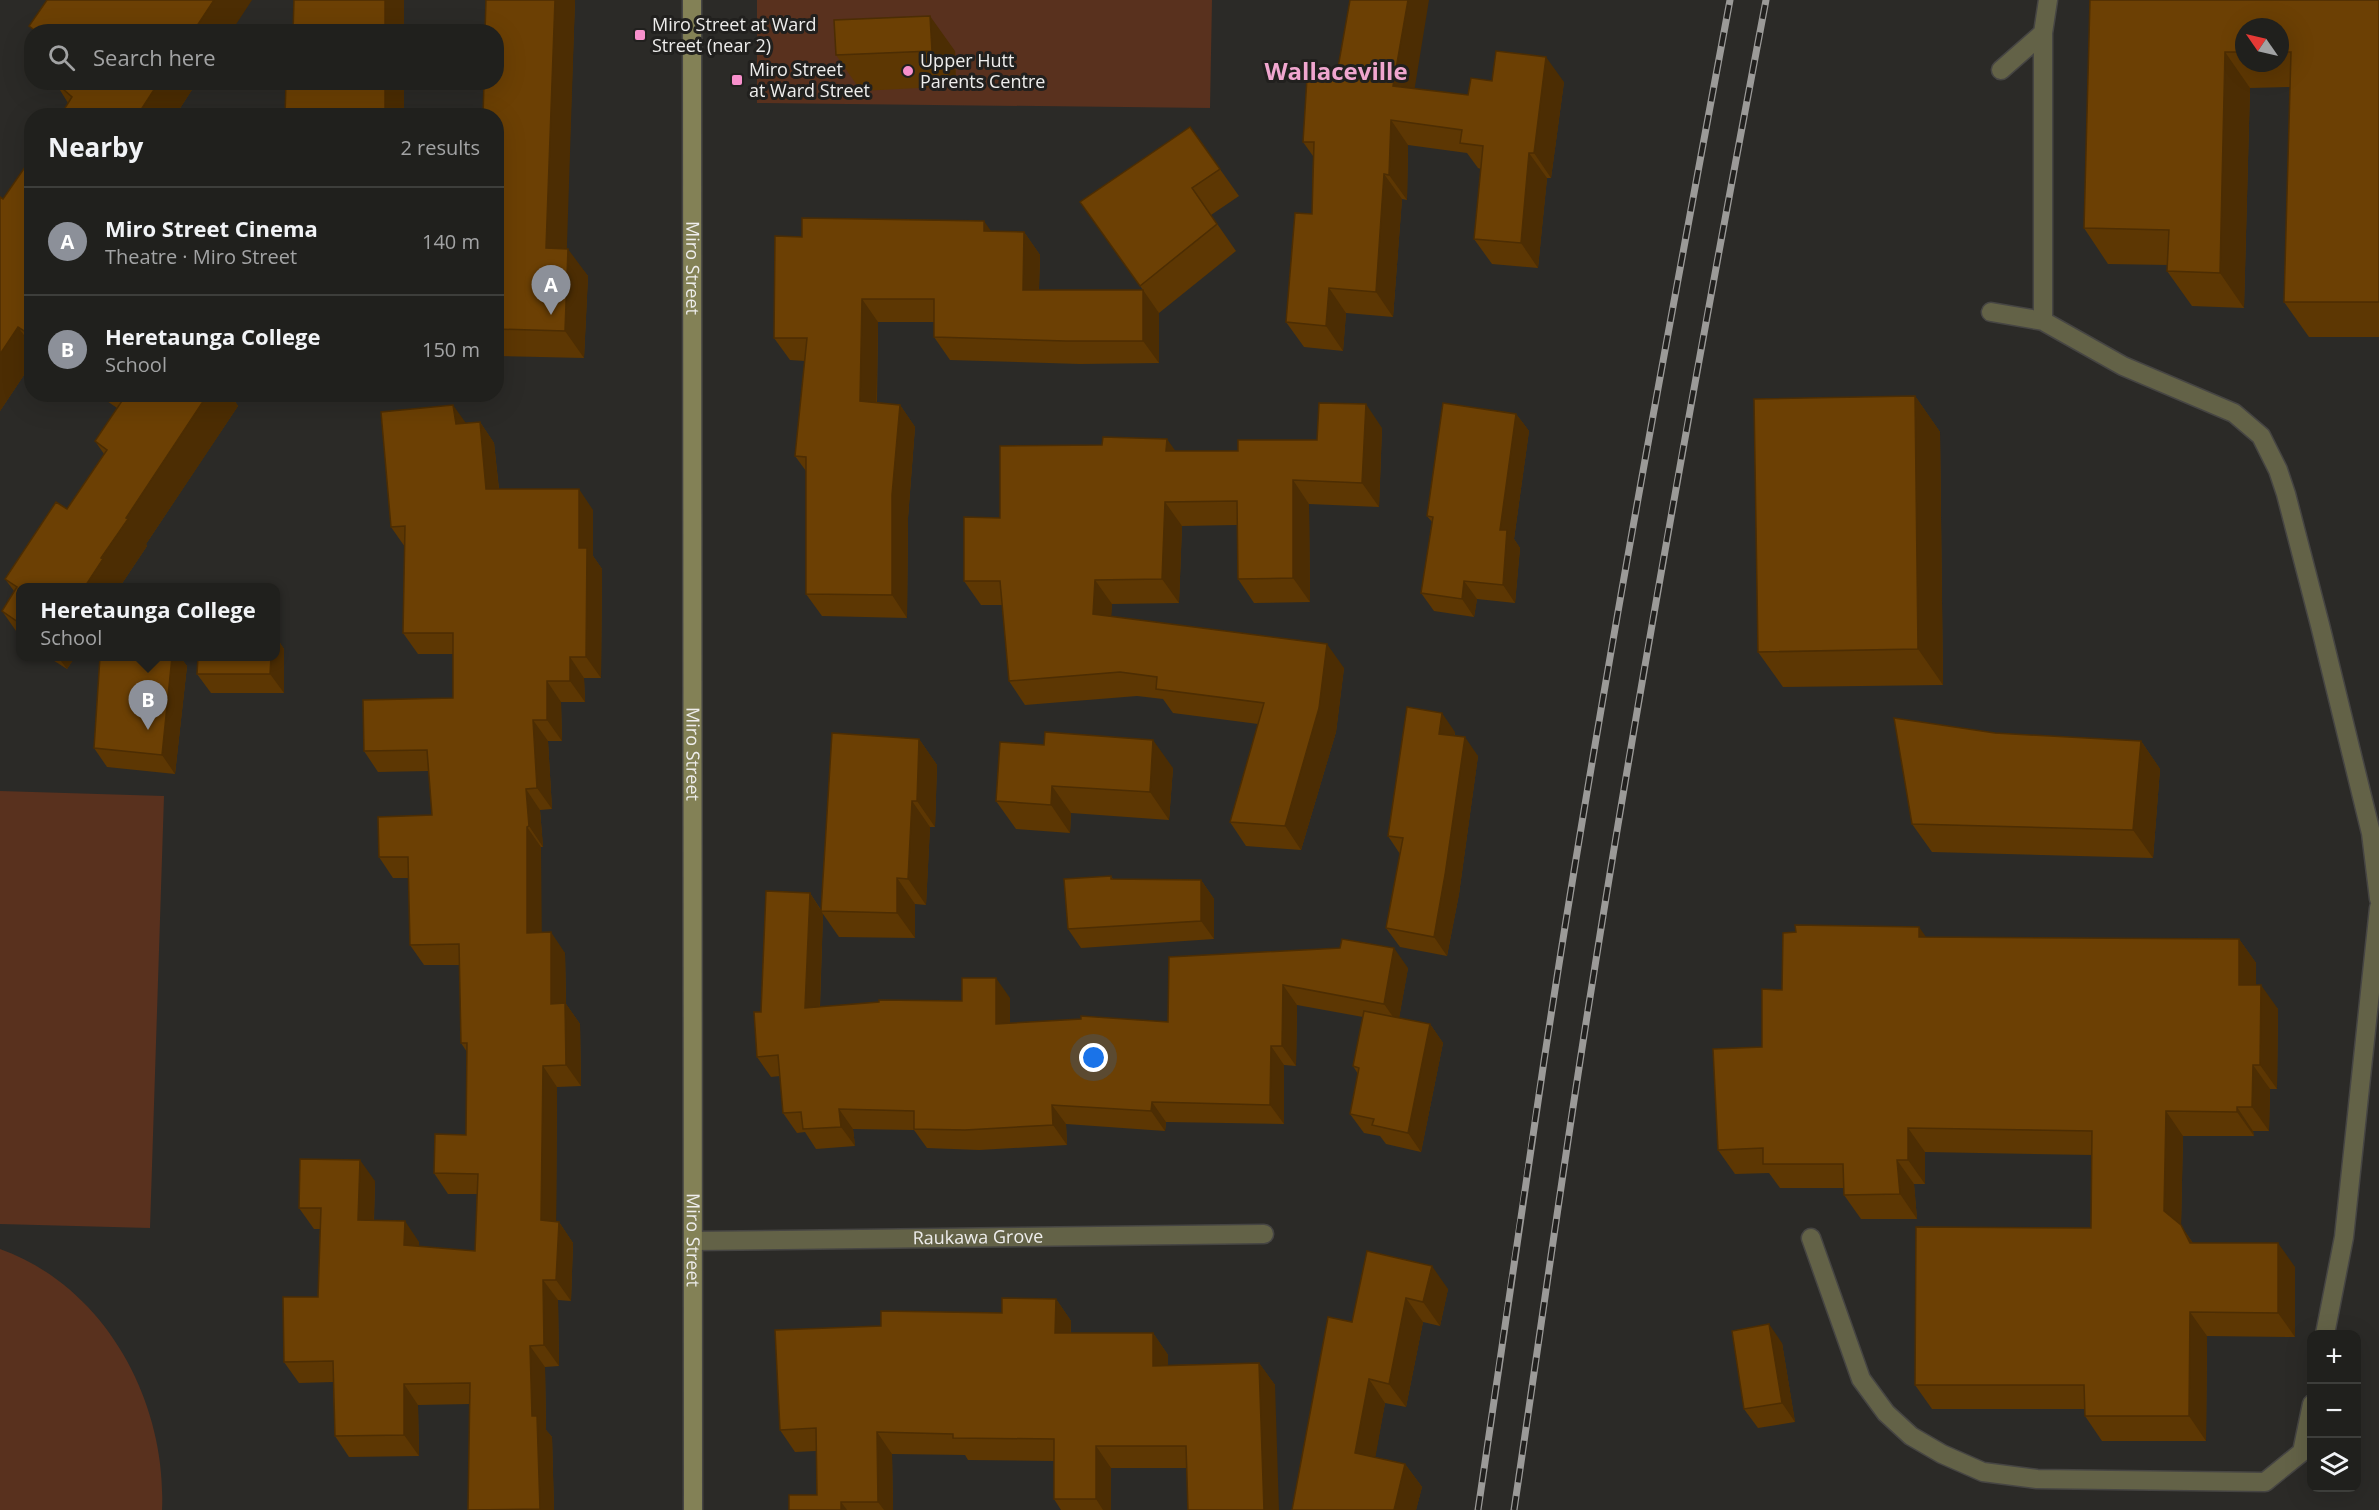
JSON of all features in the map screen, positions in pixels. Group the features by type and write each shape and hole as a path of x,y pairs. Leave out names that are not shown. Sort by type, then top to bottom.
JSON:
{"street":[{"name":"Miro Street","path":"692,0 693,1510"},
{"path":"2043,321 2043,33 2048,0"},
{"path":"2001,70 2043,33"},
{"path":"1991,312 2043,321 2123,366 2234,413 2261,436 2278,470 2286,494 2315,603 2371,833 2379,899"},
{"path":"2326,1330 2344,1237 2379,908"},
{"name":"Raukawa Grove","path":"693,1240 1264,1234"},
{"path":"1811,1238 1862,1379 1886,1413 1911,1436 1942,1454 1983,1472 2037,1479 2265,1482 2302,1452 2307,1428"}],"shaded area":[{"path":"757,0 1212,0 1210,108 757,103"},
{"path":"0,791 164,796 150,1228 0,1224"},
{"path":"0,1249 38,1267 71,1291 99,1320 123,1353 141,1390 154,1429 161,1469 162,1510 0,1510"}],"building":[{"path":"47,0 214,0 198,24 30,24"},
{"path":"294,0 385,0 385,24 293,24"},
{"path":"486,0 555,0 546,248 568,249 565,331 504,329 504,108 483,108 484,90 504,90 504,24 485,24"},
{"path":"1350,0 1408,0 1393,86 1468,95 1471,78 1492,81 1496,51 1546,57 1534,153 1529,153 1521,243 1474,239 1483,146 1460,143 1462,130 1391,120 1389,175 1384,174 1376,292 1329,288 1326,326 1286,322 1295,213 1312,214 1314,142 1303,142 1307,78 1336,79"},
{"path":"2090,0 2379,0 2379,302 2284,302 2291,52 2289,52 2289,18 2235,18 2235,52 2225,52 2220,273 2167,271 2169,230 2084,228"},
{"path":"930,16 932,51 836,55 834,20"},
{"path":"64,90 154,90 142,108 65,108 72,97"},
{"path":"286,90 385,90 385,108 285,108"},
{"path":"1190,127 1220,169 1192,188 1217,224 1140,286 1080,202"},
{"path":"24,169 24,331 18,327 0,354 0,197 3,199"},
{"path":"802,218 984,221 984,231 1024,232 1023,290 1143,290 1143,341 934,337 934,299 862,299 860,401 900,405 892,495 892,595 806,594 806,457 795,456 807,338 774,338 775,236 802,237"},
{"path":"1915,396 1918,649 1758,652 1754,399"},
{"path":"121,402 203,402 126,518 128,519 101,558 103,559 87,583 16,583 16,586 5,579 56,502 67,509 107,450 95,441"},
{"path":"1319,403 1366,404 1362,483 1293,480 1293,578 1238,579 1237,501 1165,502 1162,579 1095,580 1093,614 1327,644 1319,708 1285,826 1230,822 1264,703 1156,689 1157,677 1120,672 1009,681 1000,581 964,581 964,517 1000,518 1000,446 1102,445 1103,437 1167,439 1166,451 1238,451 1238,440 1317,440"},
{"path":"1443,403 1516,414 1500,530 1507,530 1503,585 1464,581 1462,599 1421,593 1433,517 1427,516"},
{"path":"453,405 456,424 480,422 486,489 579,489 579,548 587,548 586,657 570,657 570,681 547,681 547,720 533,720 537,788 526,789 529,826 527,827 527,933 551,932 551,1004 565,1003 566,1065 543,1066 541,1220 559,1222 556,1280 543,1280 544,1345 530,1346 532,1416 537,1416 540,1509 468,1510 470,1383 404,1384 404,1435 335,1436 333,1361 284,1362 283,1297 318,1297 321,1208 299,1208 300,1159 360,1160 358,1220 405,1221 404,1245 475,1251 478,1174 434,1173 435,1134 466,1135 467,1043 461,1043 459,944 410,945 408,857 379,857 378,817 432,815 427,750 364,751 363,700 453,698 453,633 403,633 405,526 391,527 381,412"},
{"path":"16,589 16,621 2,611"},
{"path":"100,661 172,661 162,755 94,748"},
{"path":"198,661 271,661 270,674 197,674"},
{"path":"1407,707 1442,713 1439,734 1465,737 1434,937 1386,928 1403,838 1388,836"},
{"path":"1894,718 1995,733 2141,741 2133,830 1912,824"},
{"path":"1045,732 1153,740 1150,792 1052,786 1051,805 996,801 1000,742 1044,745"},
{"path":"832,733 919,739 917,801 912,801 908,879 897,878 897,913 821,911"},
{"path":"1111,876 1111,879 1201,880 1201,921 1068,929 1064,879"},
{"path":"766,891 810,893 805,1008 879,1002 879,1000 962,1001 962,978 996,978 996,1024 1081,1019 1081,1016 1168,1022 1169,957 1340,948 1342,939 1394,948 1384,1004 1283,985 1282,1046 1271,1046 1270,1105 1152,1102 1151,1111 1052,1105 1053,1125 965,1130 914,1129 914,1111 839,1109 841,1127 803,1129 801,1112 783,1113 778,1055 757,1057 754,1012 761,1012"},
{"path":"1795,925 1919,927 1919,937 2239,939 2239,985 2261,985 2260,1065 2253,1065 2252,1107 2237,1107 2237,1112 2166,1111 2164,1211 2181,1225 2190,1243 2278,1243 2278,1313 2190,1312 2189,1416 2085,1416 2084,1385 1915,1385 1916,1227 2091,1228 2092,1131 1908,1128 1908,1160 1897,1160 1900,1194 1844,1195 1843,1164 1763,1164 1763,1148 1718,1150 1713,1049 1762,1047 1762,989 1782,990 1783,933 1796,932"},
{"path":"1364,1011 1430,1024 1408,1133 1372,1125 1374,1119 1350,1114 1359,1068 1353,1066"},
{"path":"1367,1251 1432,1266 1423,1302 1406,1298 1389,1384 1369,1379 1355,1453 1405,1464 1394,1510 1292,1510 1328,1317 1352,1322"},
{"path":"1002,1298 1056,1299 1055,1333 1153,1333 1153,1366 1259,1363 1264,1510 1188,1510 1186,1446 1096,1446 1096,1499 1054,1499 1054,1439 953,1438 953,1434 877,1432 878,1502 841,1502 841,1510 789,1510 789,1495 817,1495 816,1428 780,1430 775,1330 881,1326 881,1311 1002,1313"},
{"path":"1769,1324 1782,1403 1744,1409 1732,1331"}],"railway":[{"path":"1478,1510 1535,1117 1609,662 1730,0"},
{"path":"1514,1510 1582,1050 1632,738 1697,369 1766,0"}],"place":[{"name":"Miro Street at Ward Street (near 2)","path":"640,35"},
{"name":"Upper Hutt Parents Centre","path":"908,71"},
{"name":"Miro Street at Ward Street","path":"737,80"},
{"name":"Miro Street Cinema","path":"551,315"},
{"name":"Heretaunga College","path":"148,730"}],"district":[{"name":"Wallaceville","path":"1336,72"}]}
